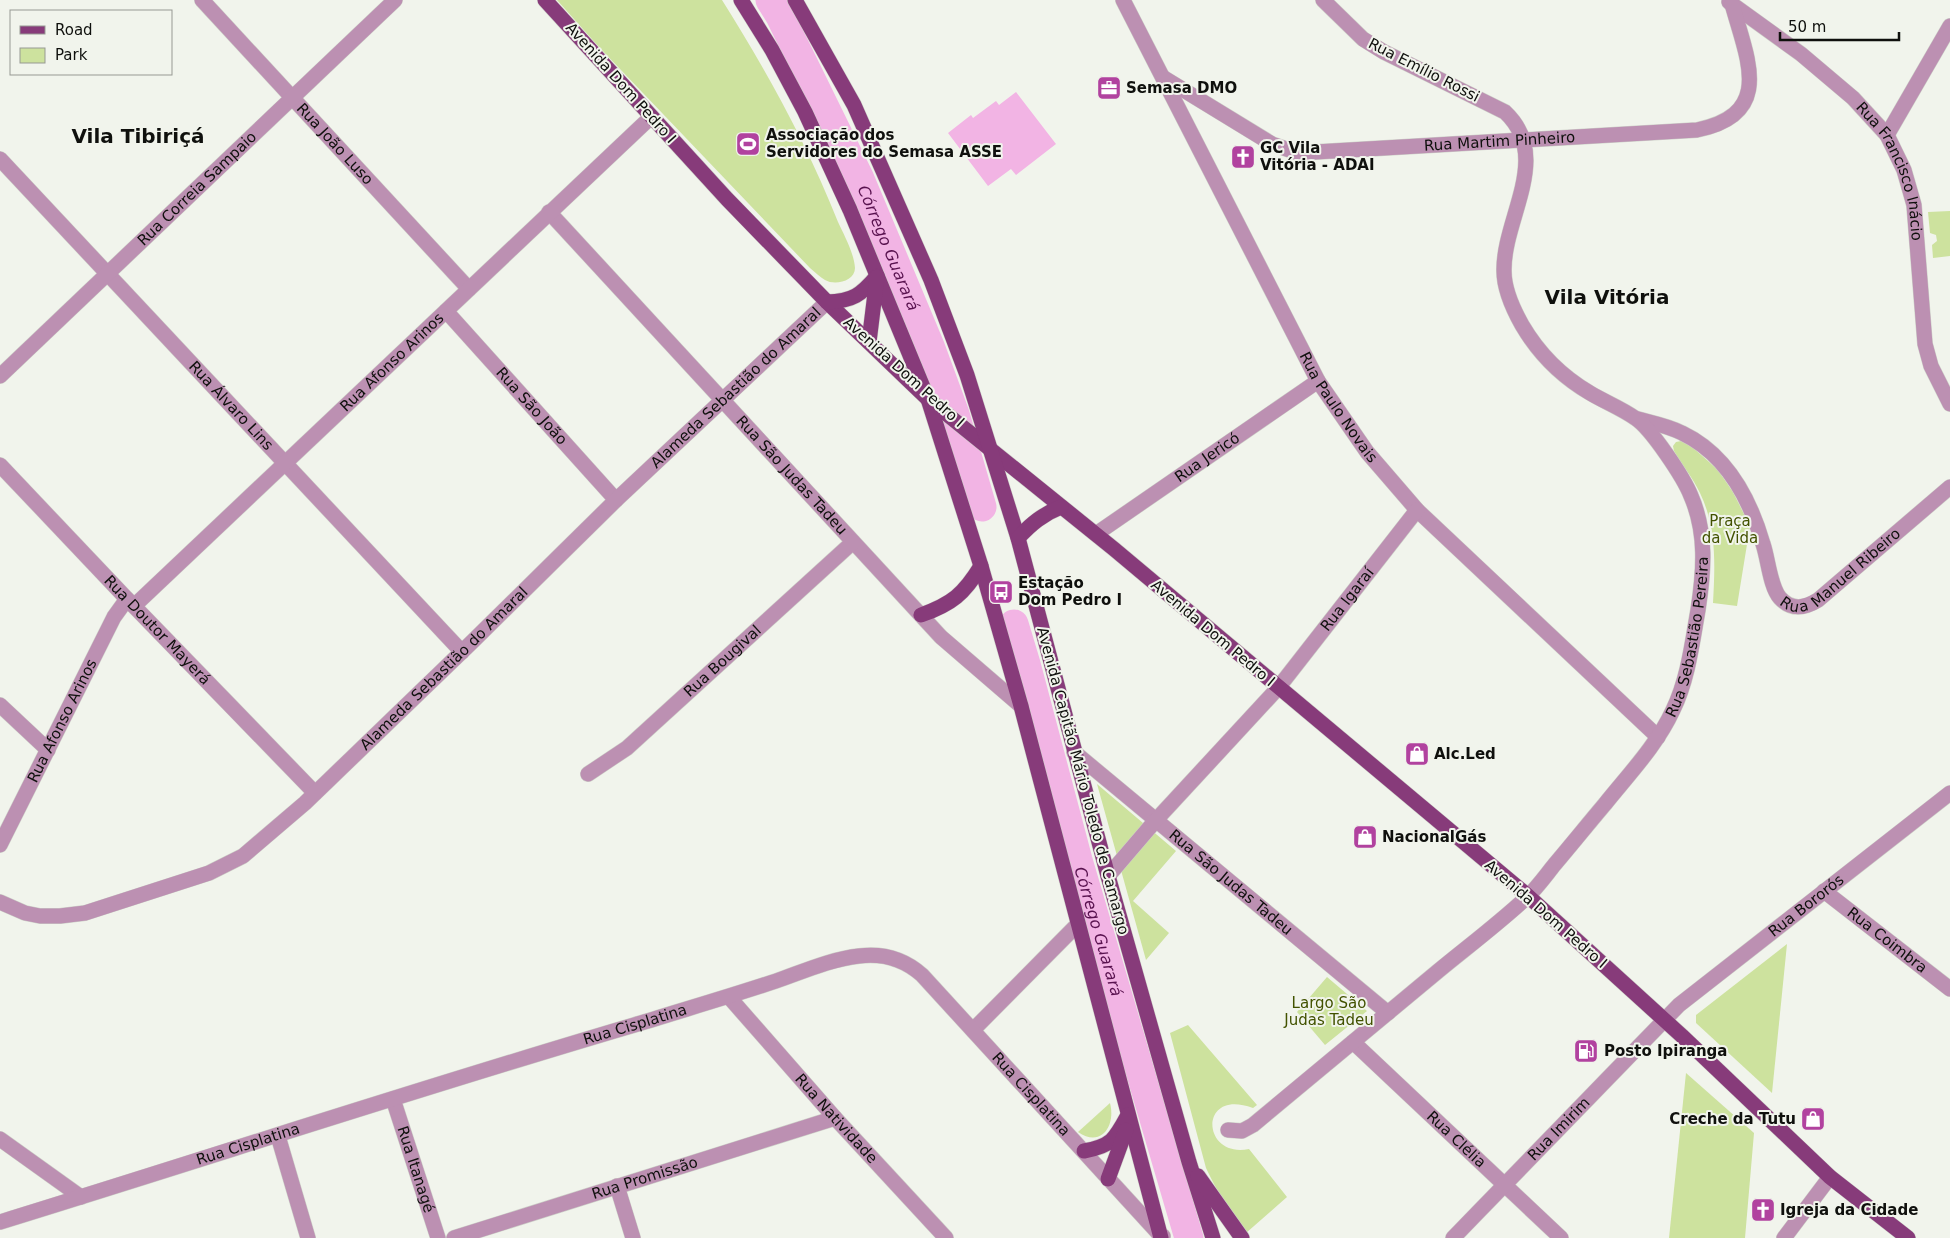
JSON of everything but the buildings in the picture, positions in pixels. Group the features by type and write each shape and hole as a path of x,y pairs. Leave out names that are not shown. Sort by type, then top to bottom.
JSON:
{"main road":[{"name":"Avenida Dom Pedro I","path":"546,0 651,118 727,199 827,302 928,399 1096,534 1528,896 1664,1020 1830,1177 1908,1238"},
{"path":"741,0 805,112 850,210 928,399 981,566 1021,706 1129,1118 1163,1237"},
{"name":"Avenida Capitão Mário Toledo de Camargo","path":"795,0 854,105 931,280 967,375 1018,538 1108,876 1189,1162 1213,1238"},
{"path":"827,302 848,300 857,296 877,276"},
{"path":"869,342 877,276"},
{"path":"1018,538 1035,520 1047,512 1061,507"},
{"path":"921,615 952,601 969,586 981,566"},
{"path":"1084,1151 1101,1148 1113,1140 1129,1118"},
{"path":"1108,1179 1129,1118"},
{"path":"1189,1162 1242,1238"}],"street":[{"name":"Rua João Luso","path":"202,0 469,288"},
{"name":"Rua Correia Sampaio","path":"0,376 395,0"},
{"name":"Rua Paulo Novais","path":"1123,0 1318,381 1368,452 1417,510 1658,737"},
{"name":"Rua Emílio Rossi","path":"1323,0 1363,39 1384,52 1505,112 1518,126 1524,140"},
{"name":"Rua Martim Pinheiro","path":"1162,78 1272,144 1298,153 1697,130 1725,122 1744,106 1750,86 1746,58 1729,2"},
{"name":"Rua Francisco Inácio","path":"1729,2 1802,54 1853,98 1887,135 1904,170 1914,205 1925,344 1931,366 1950,404"},
{"path":"1887,135 1950,26"},
{"name":"Rua Afonso Arinos","path":"0,846 114,617 285,463 549,212 651,118"},
{"name":"Rua Sebastião Pereira","path":"1228,1130 1242,1131 1253,1125 1528,896 1658,737 1673,712 1682,687 1689,660 1704,576 1702,540 1692,498 1682,476 1638,419 1588,392 1554,368 1538,350 1526,332 1510,301 1504,272 1506,251 1526,174 1524,140"},
{"name":"Rua Álvaro Lins","path":"0,159 462,652"},
{"name":"Rua São Judas Tadeu","path":"549,212 941,637 1021,706"},
{"name":"Alameda Sebastião do Amaral","path":"0,902 25,913 40,916 77,914 121,902 209,873 231,863 256,846 315,793 616,500 827,302"},
{"name":"Rua São João","path":"446,311 616,500"},
{"name":"Rua Jericó","path":"1096,534 1318,381"},
{"name":"Rua Manuel Ribeiro","path":"1638,419 1682,432 1696,440 1723,464 1741,489 1752,511 1763,542 1775,588 1780,598 1795,607 1806,607 1818,600 1950,487"},
{"name":"Rua Doutor Mayerá","path":"0,465 130,603 315,793"},
{"name":"Rua Igaraí","path":"1108,876 1156,820 1278,688 1417,510"},
{"name":"Rua Bougival","path":"588,774 627,748 853,542"},
{"path":"0,705 48,750"},
{"name":"Rua São Judas Tadeu","path":"1074,752 1388,1013"},
{"name":"Rua Bororós","path":"1664,1020 1679,1005 1949,795"},
{"name":"Rua Coimbra","path":"1824,891 1950,989"},
{"path":"973,1030 1078,924"},
{"name":"Rua Cisplatina","path":"0,1222 729,997 834,962 856,956 883,956 901,961 914,968 1163,1237"},
{"name":"Rua Natividade","path":"729,997 835,1118 946,1238"},
{"name":"Rua Imirim","path":"1453,1238 1664,1020"},
{"name":"Rua Clélia","path":"1353,1042 1561,1238"},
{"name":"Rua Itanagé","path":"393,1100 438,1238"},
{"name":"Rua Promissão","path":"454,1238 835,1118"},
{"path":"278,1136 308,1238"},
{"path":"0,1139 81,1197"},
{"path":"1784,1238 1830,1177"},
{"path":"617,1186 634,1238"}],"green space":[{"name":"Associação dos Servidores do Semasa ASSE","path":"557,0 722,0 770,80 813,164 851,250 855,268 852,276 844,281 829,282 810,268 599,47"},
{"path":"1950,211 1950,256 1933,258 1932,245 1937,241 1936,235 1930,233 1928,212"},
{"name":"Praça da Vida","path":"1681,441 1690,445 1718,470 1733,492 1750,526 1737,606 1713,603 1714,547 1712,533 1706,506 1697,487 1674,451 1673,446 1676,442"},
{"path":"1097,784 1176,851 1133,901 1169,933 1146,960"},
{"path":"1787,944 1772,1093 1696,1023 1696,1015"},
{"name":"Largo São Judas Tadeu","path":"1327,977 1367,1011 1325,1045 1297,1012"},
{"path":"1188,1025 1257,1105 1253,1108 1235,1104 1222,1107 1215,1114 1212,1124 1215,1135 1222,1144 1233,1149 1249,1149 1287,1197 1246,1233 1224,1202 1206,1168 1170,1033"},
{"path":"1686,1073 1754,1133 1745,1238 1669,1238"},
{"path":"1110,1103 1111,1119 1109,1127 1105,1132 1100,1136 1094,1137 1078,1132"}],"shaded area":[{"path":"1016,92 1056,144 1016,175 1011,169 988,186 948,133 971,115 973,118 996,101 999,105"}],"waterway":[{"name":"Córrego Guarará","path":"770,0 780,16 860,179 930,346 955,414 982,507"},
{"name":"Córrego Guarará","path":"1014,624 1078,860 1189,1238"}],"place":[{"name":"Semasa DMO","path":"1109,88"},
{"name":"Associação dos Servidores do Semasa ASSE","path":"748,144"},
{"name":"GC Vila Vitória - ADAI","path":"1243,157"},
{"name":"Estação Dom Pedro I","path":"1001,592"},
{"name":"Alc.Led","path":"1417,754"},
{"name":"NacionalGás","path":"1365,837"},
{"name":"Posto Ipiranga","path":"1586,1051"},
{"name":"Creche da Tutu","path":"1813,1119"},
{"name":"Igreja da Cidade","path":"1763,1210"}],"district":[{"name":"Vila Tibiriçá","path":"138,136"},
{"name":"Vila Vitória","path":"1607,297"}]}
